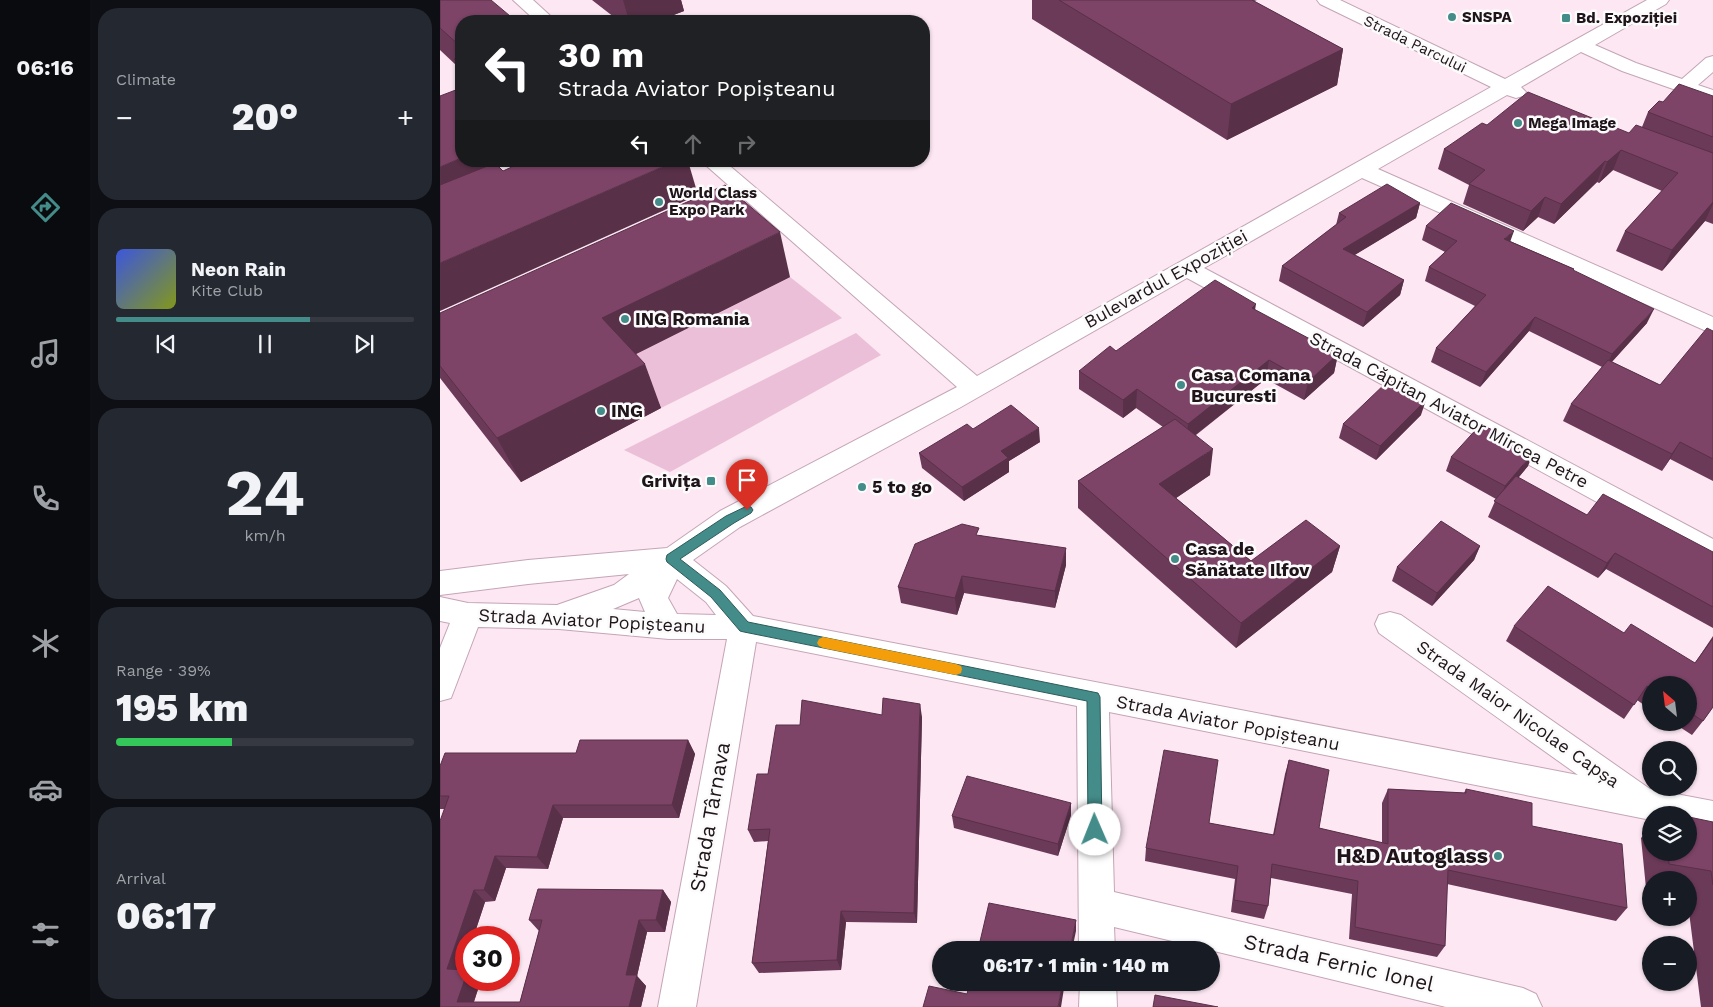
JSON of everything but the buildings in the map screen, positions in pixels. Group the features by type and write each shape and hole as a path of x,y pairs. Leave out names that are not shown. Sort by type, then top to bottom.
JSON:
{"street":[{"path":"522,0 540,15"},
{"name":"Strada Parcului","path":"1326,0 1504,88 1532,98"},
{"name":"Bulevardul Expoziției","path":"559,617 624,593 730,519 974,387 1660,0"},
{"path":"1580,45 1629,66 1713,97"},
{"path":"1685,87 1713,62"},
{"path":"718,167 974,387"},
{"path":"1360,169 1713,326"},
{"path":"727,207 751,196"},
{"name":"Strada Căpitan Aviator Mircea Petre","path":"1186,268 1713,552"},
{"name":"Bulevardul Expoziției","path":"669,626 653,599 672,559"},
{"name":"Strada Aviator Popișteanu","path":"440,583 672,559 716,594 744,627"},
{"path":"440,688 454,612"},
{"name":"Strada Aviator Popișteanu","path":"454,612 559,617 669,626 744,627 1093,697 1713,817"},
{"name":"Strada Maior Nicolae Capșa","path":"1390,624 1646,804"},
{"name":"Strada Târnava","path":"677,1007 744,627"},
{"path":"1093,697 1097,941"},
{"name":"Strada Fernic Ionel","path":"1097,905 1523,1007"},
{"path":"1098,991 1098,1007"}],"shaded area":[{"path":"790,277 842,318 661,408 620,362"},
{"path":"856,333 881,355 670,472 624,450"}],"slow traffic":[{"path":"823,643 956,669"}],"place":[{"name":"SNSPA","path":"1452,17"},
{"name":"Bd. Expoziției","path":"1566,18"},
{"name":"Mega Image","path":"1518,123"},
{"name":"World Class Expo Park","path":"659,202"},
{"name":"ING Romania","path":"625,319"},
{"name":"Casa Comana Bucuresti","path":"1181,385"},
{"name":"ING","path":"601,411"},
{"name":"Grivița","path":"711,481"},
{"name":"5 to go","path":"862,487"},
{"name":"Casa de Sănătate Ilfov","path":"1175,559"},
{"name":"H&D Autoglass","path":"1498,856"}],"route":[{"path":"747,510 730,519 672,559 716,594 744,627 1093,697 1095,830"}]}
